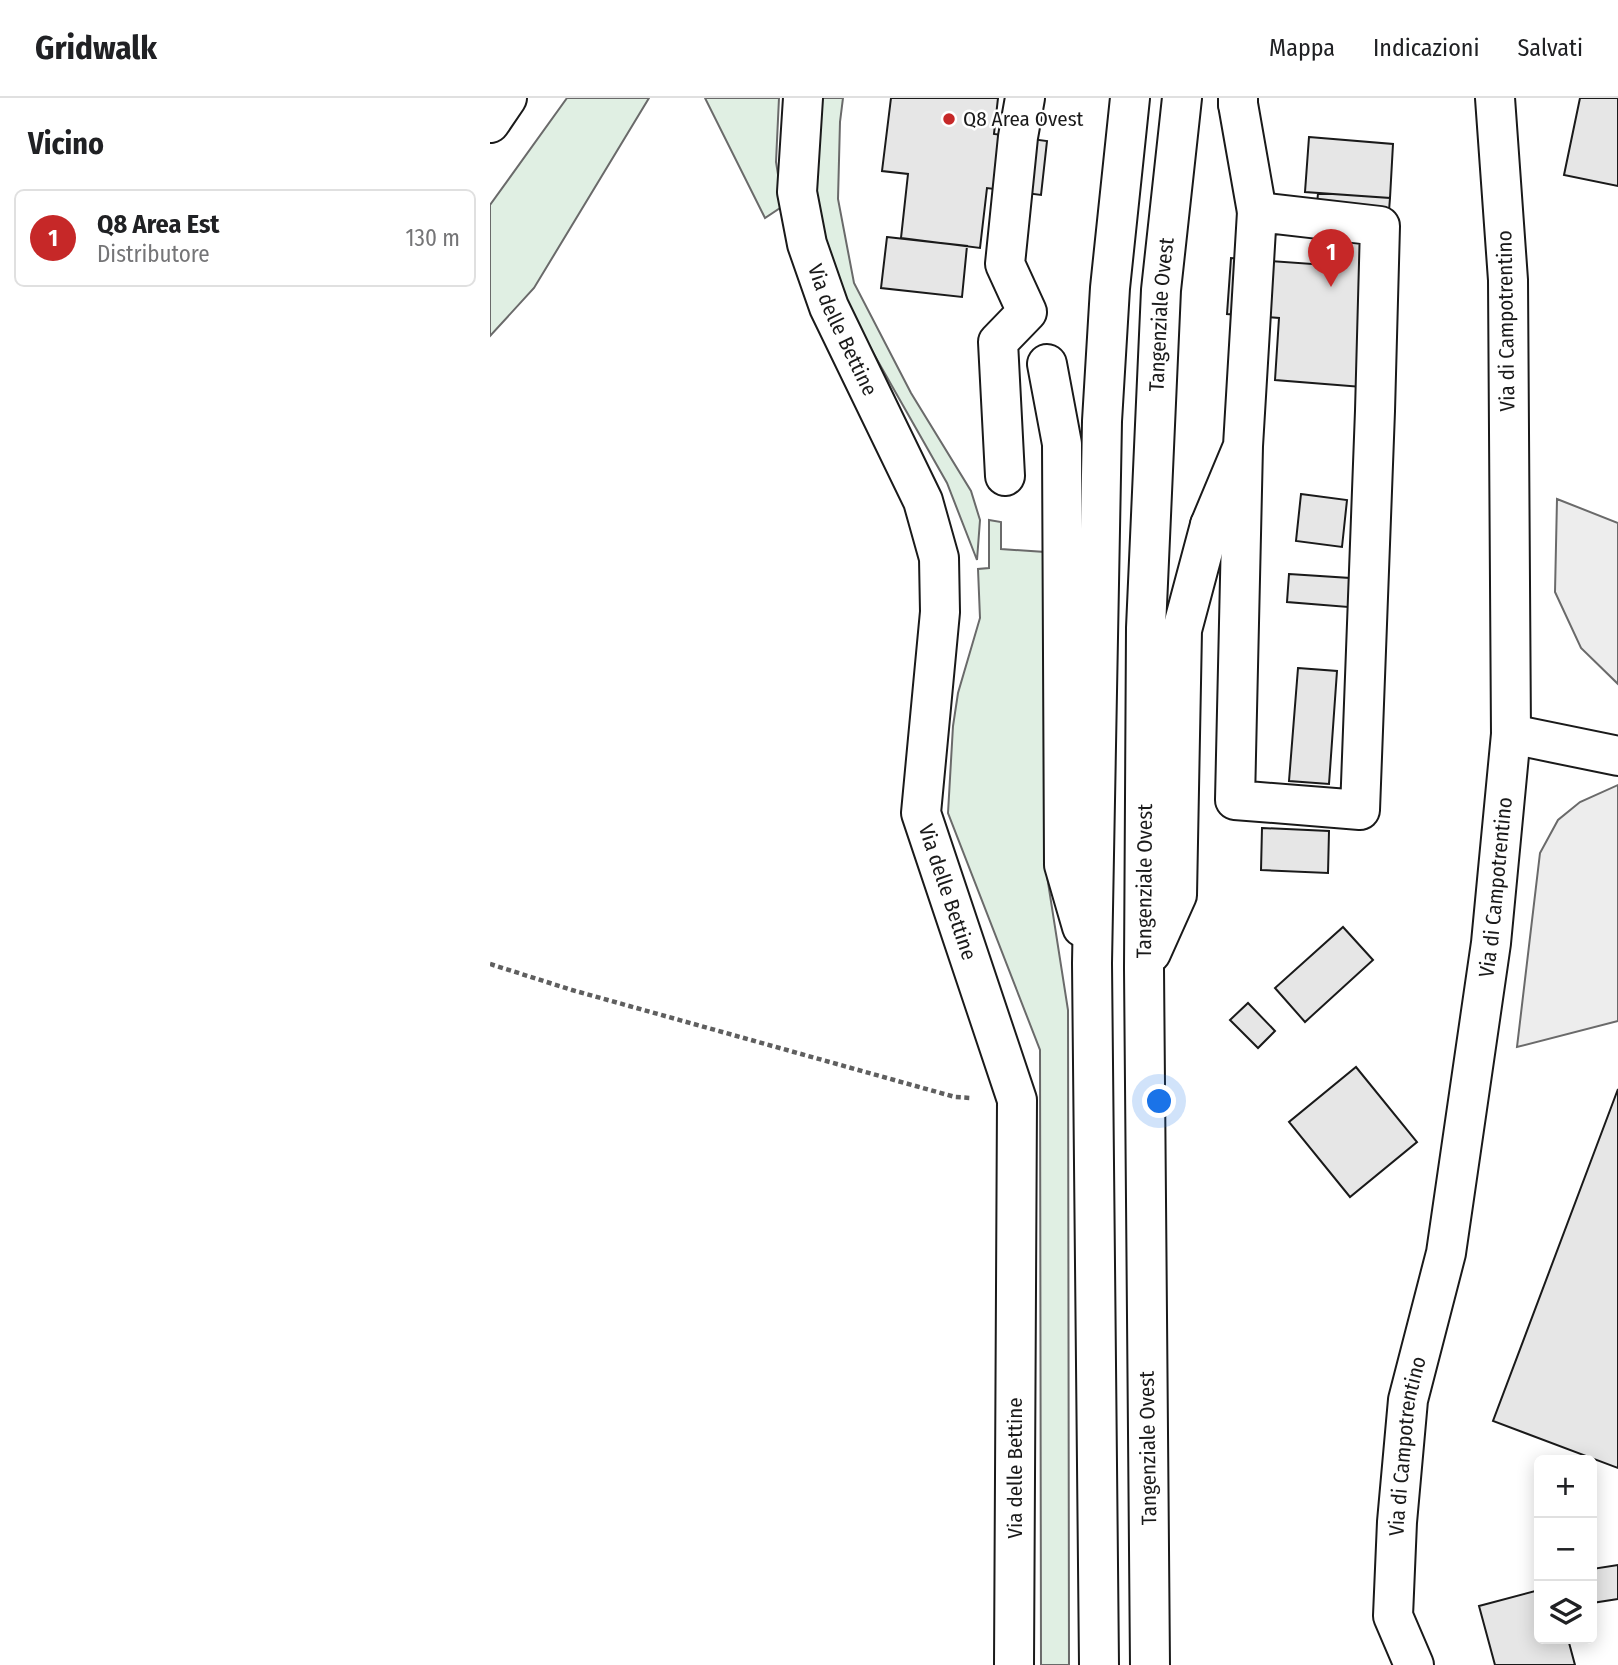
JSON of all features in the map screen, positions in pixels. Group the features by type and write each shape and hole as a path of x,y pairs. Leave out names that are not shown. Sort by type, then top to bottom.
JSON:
{"main road":[{"path":"490,123 507,98"},
{"name":"Via delle Bettine","path":"803,98 797,192 807,244 829,307 923,501 939,558 940,612 921,813 1017,1100 1014,1665"},
{"path":"1025,98 1018,137 1005,264 1047,364 1062,444 1064,865 1092,963"},
{"path":"1099,1665 1092,963 1102,421 1110,288 1130,98"},
{"name":"Tangenziale Ovest","path":"1150,1665 1144,968 1146,628 1160,303 1182,98"},
{"name":"Via di Campotrentino","path":"1414,1665 1392,1616 1408,1400 1446,1253 1491,943 1511,734 1508,280 1495,98"},
{"path":"1238,101 1257,212 1242,446 1235,800 1360,810 1380,226 1257,212"},
{"path":"1005,476 998,342 1027,312"},
{"path":"1144,968 1177,894 1182,630 1210,525 1242,446"},
{"path":"1511,734 1618,757"}],"path":[{"path":"490,964 572,990 955,1097 1017,1100"}],"green space":[{"path":"567,98 649,98 534,288 490,336 490,205"},
{"path":"705,98 779,98 776,162 783,206 765,218"},
{"path":"820,98 843,98 838,199 854,283 911,393 971,491 980,520 977,560 947,483 867,342 839,283 825,240 817,199 813,142"},
{"path":"989,520 1001,522 1001,549 1045,552 1047,876 1068,1010 1069,1665 1041,1665 1040,1050 948,813 953,726 958,693 980,618 978,569 989,568"}],"shaded area":[{"path":"1557,499 1618,523 1618,684 1581,648 1555,592"},
{"path":"1618,785 1618,1021 1517,1047 1540,853 1558,820 1580,802"}],"building":[{"path":"891,98 998,98 994,134 1047,141 1041,195 987,188 980,248 901,238 908,174 882,171"},
{"path":"1580,98 1618,98 1618,186 1564,175"},
{"path":"1309,137 1393,144 1390,198 1305,192"},
{"path":"1318,193 1390,198 1384,275 1387,389 1275,380 1279,318 1227,314 1231,258 1312,264"},
{"path":"887,237 967,246 962,297 881,288"},
{"path":"1301,494 1347,500 1342,547 1296,541"},
{"path":"1289,574 1350,578 1348,607 1287,602"},
{"path":"1298,668 1337,671 1329,784 1289,781"},
{"path":"1262,828 1329,831 1328,873 1261,870"},
{"path":"1343,927 1373,960 1305,1022 1275,988"},
{"path":"1248,1003 1275,1031 1258,1048 1230,1020"},
{"path":"1356,1067 1417,1142 1350,1197 1289,1122"},
{"path":"1618,1089 1618,1468 1597,1460 1597,1455 1583,1455 1493,1421"},
{"path":"1618,1565 1618,1599 1597,1602 1597,1568"},
{"path":"1534,1591 1534,1644 1569,1644 1575,1665 1495,1665 1479,1606"}],"place":[{"name":"Q8 Area Ovest","path":"949,119"},
{"name":"Q8 Area Est","path":"1331,287"}]}
